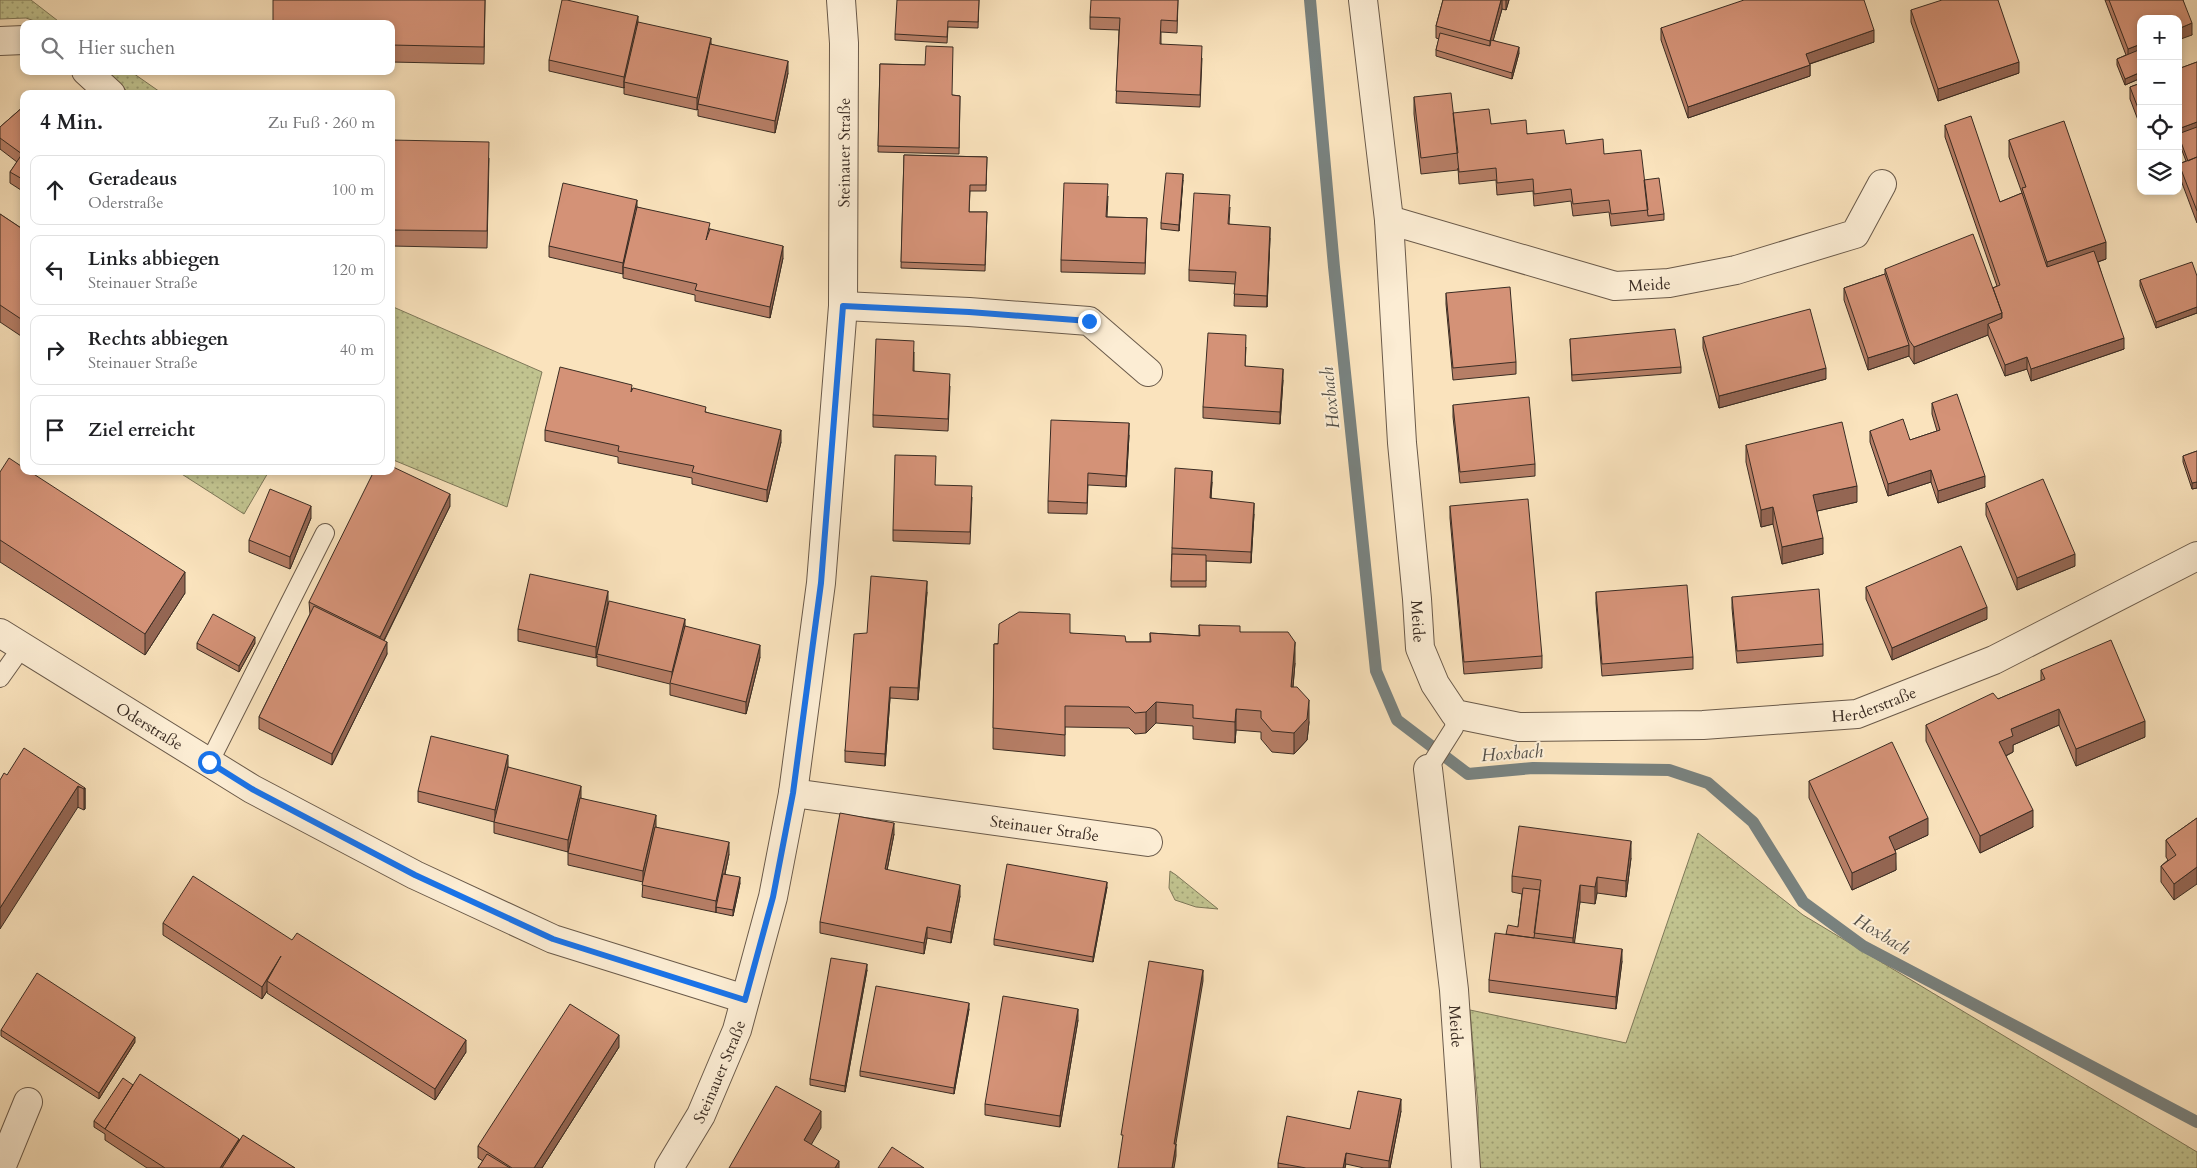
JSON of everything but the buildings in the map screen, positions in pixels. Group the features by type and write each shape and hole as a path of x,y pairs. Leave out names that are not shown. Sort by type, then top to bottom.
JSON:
{"street":[{"name":"Steinauer Straße","path":"669,1168 701,1115 736,1030 773,897 793,793 821,583 843,306 844,43 841,0"},
{"name":"Meide","path":"1363,0 1390,220 1402,443 1420,648 1435,684 1454,721"},
{"path":"0,41 20,40"},
{"path":"90,75 107,90"},
{"name":"Meide","path":"1390,220 1615,286 1668,283 1736,270 1855,234 1882,184"},
{"path":"843,306 969,312 1089,321 1148,372"},
{"name":"Herderstraße","path":"1454,721 1519,726 1703,725 1857,714 1994,660 2197,556"},
{"name":"Oderstraße","path":"11,640 252,789 415,875 553,939 745,1000"},
{"name":"Meide","path":"1428,769 1454,990 1466,1168"},
{"name":"Steinauer Straße","path":"793,793 1148,842"},
{"path":"1,1168 28,1102"}],"lane":[{"path":"209,762 325,533"},
{"path":"0,678 11,640"},
{"name":"Meide","path":"1428,769 1454,721"}],"green space":[{"path":"0,0 31,0 57,20 32,20 26,18 0,19"},
{"path":"110,75 136,75 157,90 126,90"},
{"path":"395,308 542,372 507,507 395,461"},
{"path":"183,475 267,475 244,514"},
{"path":"1698,833 1803,915 2197,1152 2197,1168 1478,1168 1478,1107 1470,1010 1626,1043"},
{"path":"1170,871 1218,909 1196,907 1175,900 1169,888"}],"waterway":[{"name":"Hoxbach","path":"1310,0 1334,267 1376,671 1397,720 1468,774 1533,768 1669,770 1708,783 1753,822 1803,902 1863,946 2197,1122"}],"route":[{"path":"209,762 252,789 415,875 553,939 745,1000 773,897 793,793 821,583 843,306 969,312 1089,321"}]}
